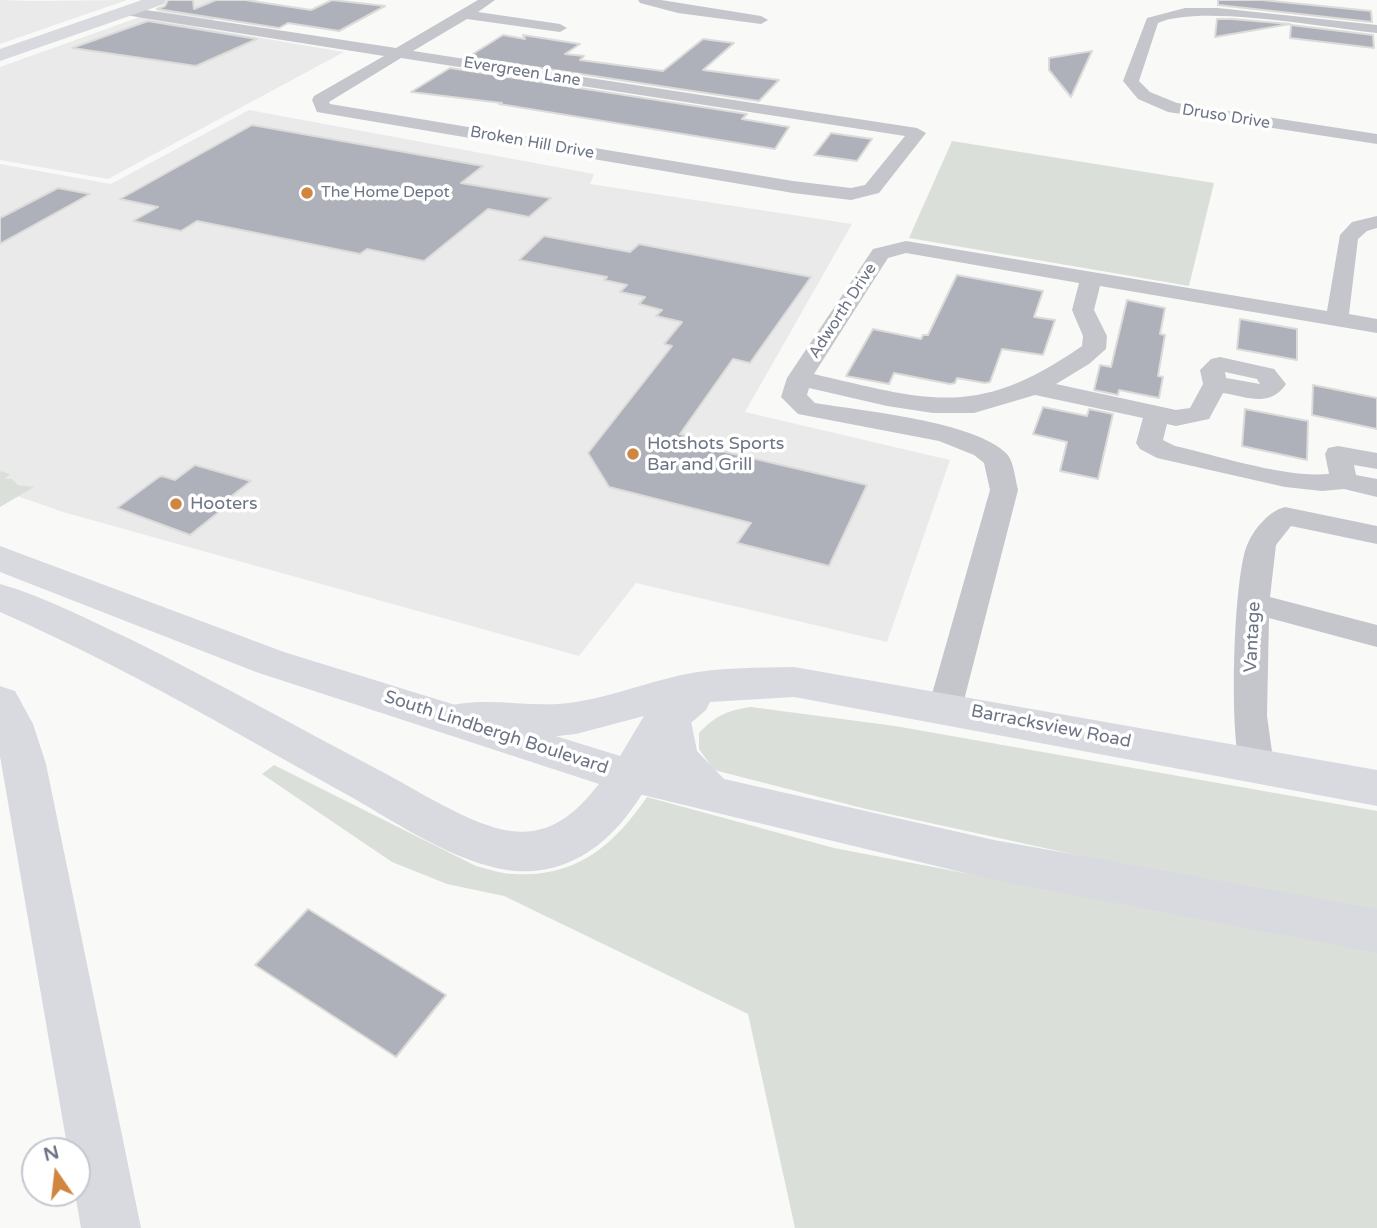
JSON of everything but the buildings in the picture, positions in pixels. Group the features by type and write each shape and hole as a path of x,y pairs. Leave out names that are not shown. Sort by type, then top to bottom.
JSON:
{"main road":[{"path":"0,55 158,0"},
{"name":"South Lindbergh Boulevard","path":"0,558 270,662 630,776 597,822 568,841 533,850 513,851 496,847 430,817 135,660 0,597"},
{"name":"Barracksview Road","path":"455,719 548,721 576,718 684,690 794,682 1377,788"},
{"name":"Barracksview Road","path":"630,776 653,734 669,716 697,696 724,686"},
{"path":"0,702 12,724 24,764 111,1228"},
{"path":"669,716 677,758 709,793"},
{"path":"630,776 994,860 1377,931"}],"street":[{"name":"Broken Hill Drive","path":"488,0 320,100 323,108 766,183 851,194 872,189 917,133"},
{"path":"645,0 678,9 761,20"},
{"name":"Evergreen Lane","path":"126,11 917,133"},
{"name":"Druso Drive","path":"1377,30 1218,12 1163,15 1152,21 1131,81 1136,90 1151,100 1200,114 1377,139"},
{"path":"464,14 561,27"},
{"path":"1337,319 1352,231 1363,224 1377,222"},
{"name":"Adworth Drive","path":"945,708 1004,490 997,460 983,449 946,434 807,409 794,397 799,378 880,253 890,248 906,247 1377,326"},
{"path":"799,378 925,405 974,405 1035,387 1094,349 1095,335 1083,310 1091,278"},
{"path":"1035,387 1177,418 1200,414 1215,384"},
{"path":"1157,415 1149,443 1166,452 1286,480 1322,483 1344,481 1377,488"},
{"path":"1344,481 1338,454 1377,461"},
{"name":"Vantage","path":"1256,766 1250,716 1254,603 1261,545 1285,516 1377,536"},
{"path":"1254,603 1377,636"}],"shaded area":[{"path":"0,0 33,1 127,0 0,44"},
{"path":"187,0 258,0 197,27 344,52 108,179 0,160 0,67"},
{"path":"249,110 594,174 590,184 852,224 745,412 950,460 887,642 636,583 579,656 63,512 0,490 0,164 111,184"},
{"path":"952,141 1214,183 1189,286 909,238"},
{"path":"0,471 10,474 5,479 12,479 18,485 34,487 0,507"},
{"path":"751,707 895,726 1377,811 1377,911 1090,858 866,809 714,770 699,749 699,733 722,715"},
{"path":"274,765 476,866 505,873 536,874 575,864 607,844 647,797 834,848 1377,952 1377,1228 795,1228 748,1014 504,896 447,884 392,862 262,774"}],"place":[{"name":"The Home Depot","path":"307,193"},
{"name":"Hotshots Sports Bar and Grill","path":"633,454"},
{"name":"Hooters","path":"176,504"}]}
